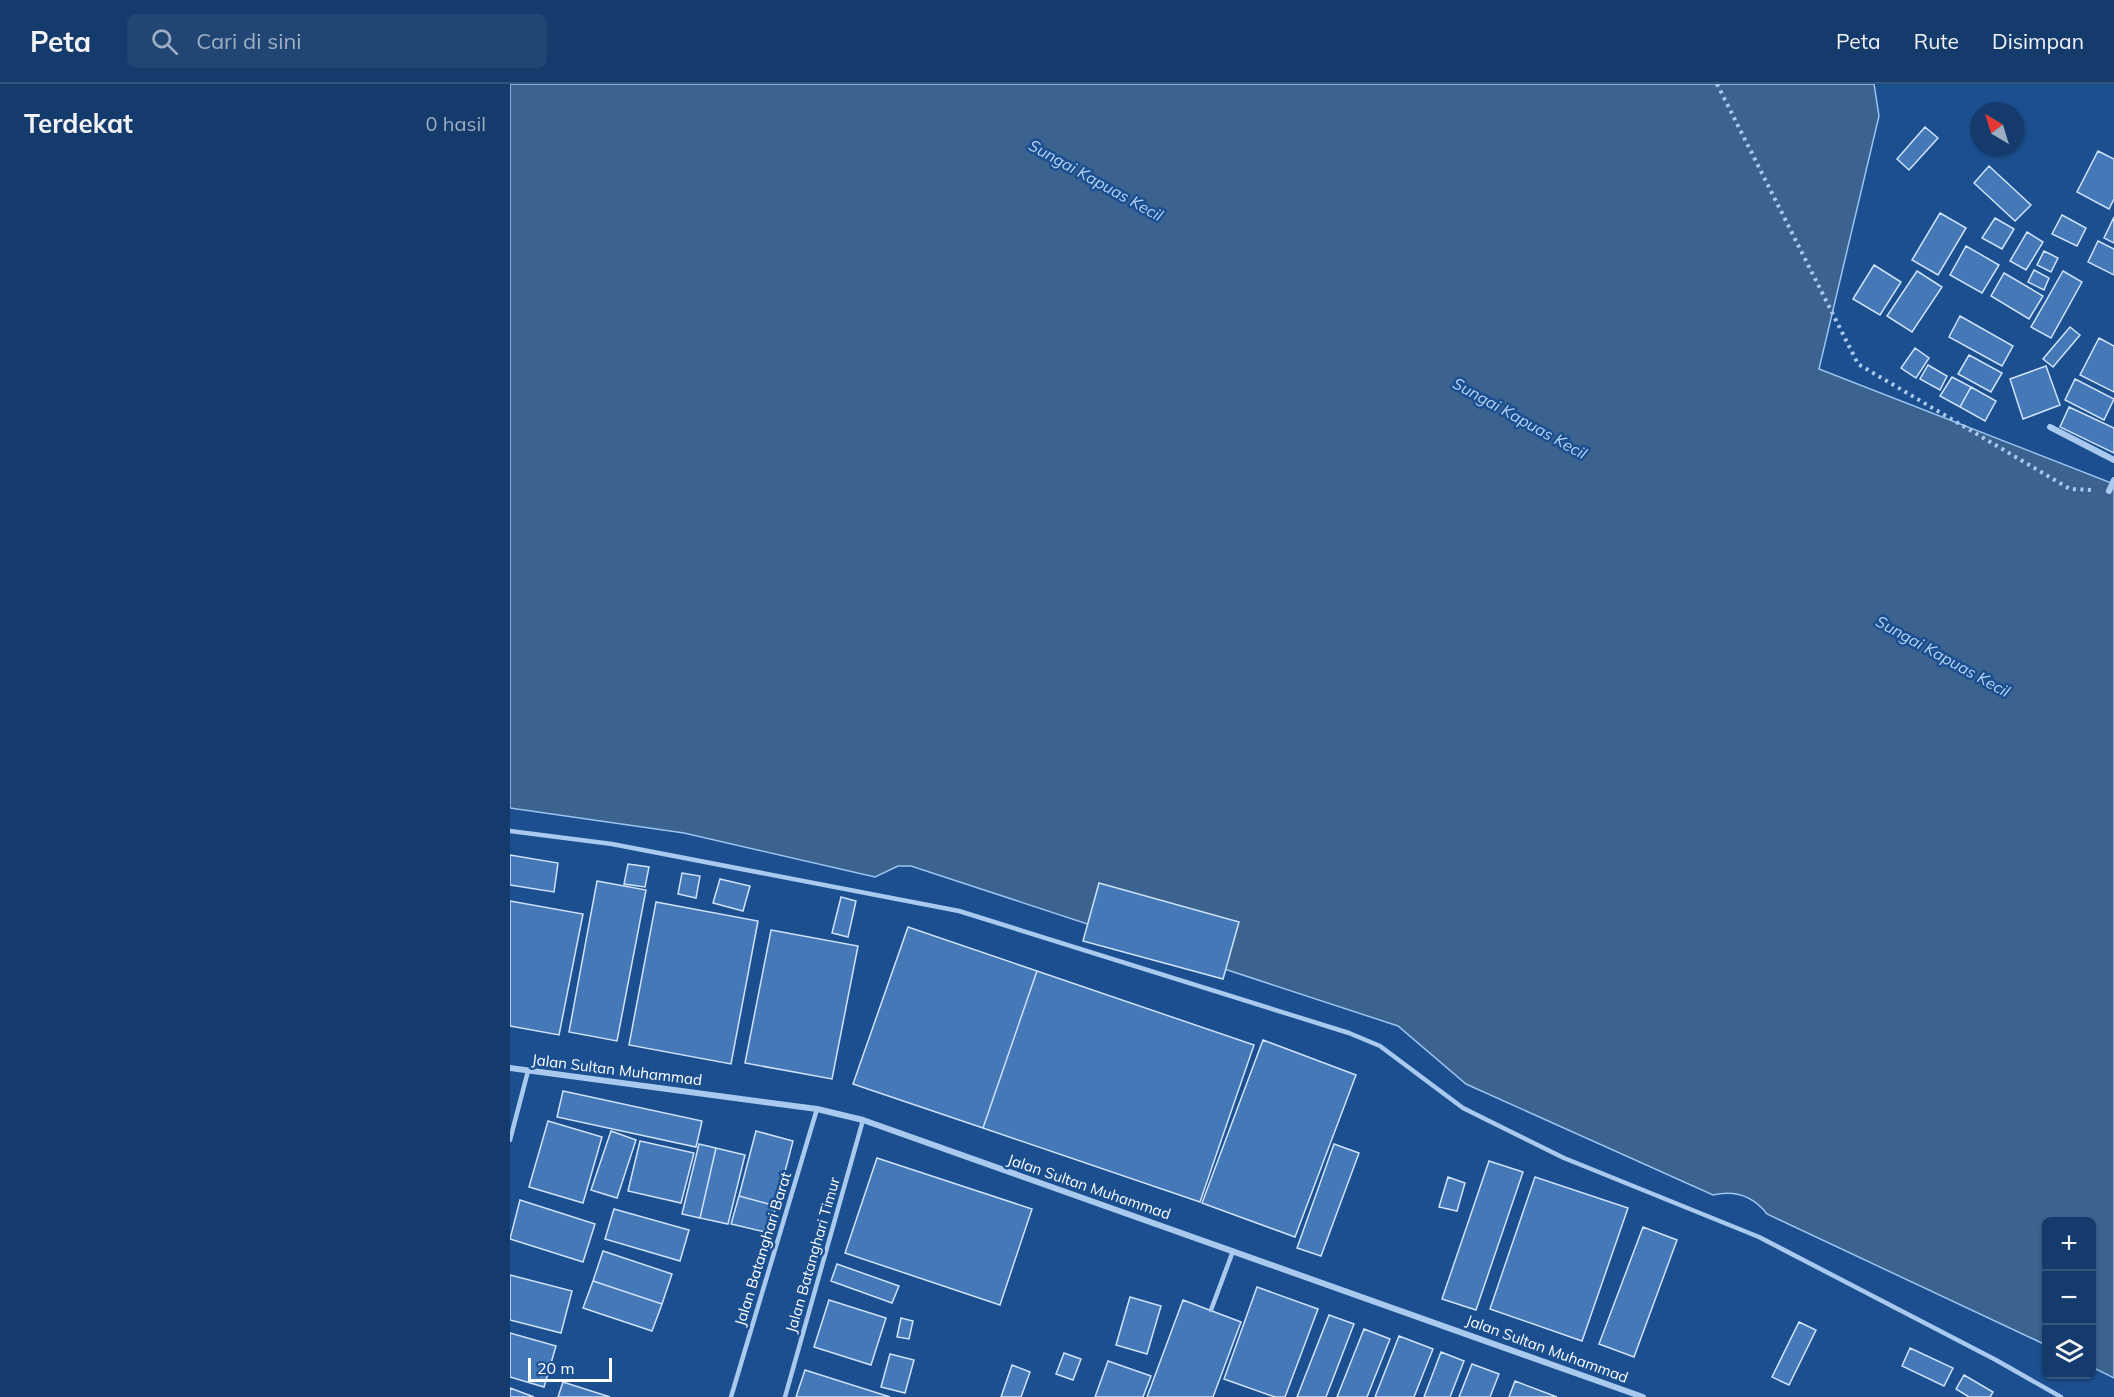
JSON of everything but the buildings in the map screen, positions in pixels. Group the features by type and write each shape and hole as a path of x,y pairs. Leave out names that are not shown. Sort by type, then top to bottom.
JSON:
{"street":[{"path":"2050,427 2114,460"},
{"path":"2109,491 2114,480"},
{"name":"Jalan Sultan Muhammad","path":"510,1068 817,1108 863,1120 1626,1394 1643,1397"}],"lane":[{"path":"510,831 612,844 959,911 1349,1033 1380,1046 1463,1108 1564,1158 1759,1237 1996,1360 2061,1397"},
{"path":"510,1140 528,1071"},
{"name":"Jalan Batanghari Barat","path":"731,1397 817,1108"},
{"name":"Jalan Batanghari Timur","path":"785,1397 863,1120"},
{"path":"1211,1310 1233,1251"}],"path":[{"path":"1717,84 1858,364 2070,489 2109,491"}],"water":[{"name":"Sungai Kapuas Kecil","path":"510,84 1874,84 1879,116 1819,369 2114,484 2114,1378 2096,1369 2096,1217 2042,1217 2042,1343 1767,1214 1750,1199 1729,1193 1713,1195 1466,1084 1398,1026 911,866 898,866 875,877 684,833 510,808"}]}
